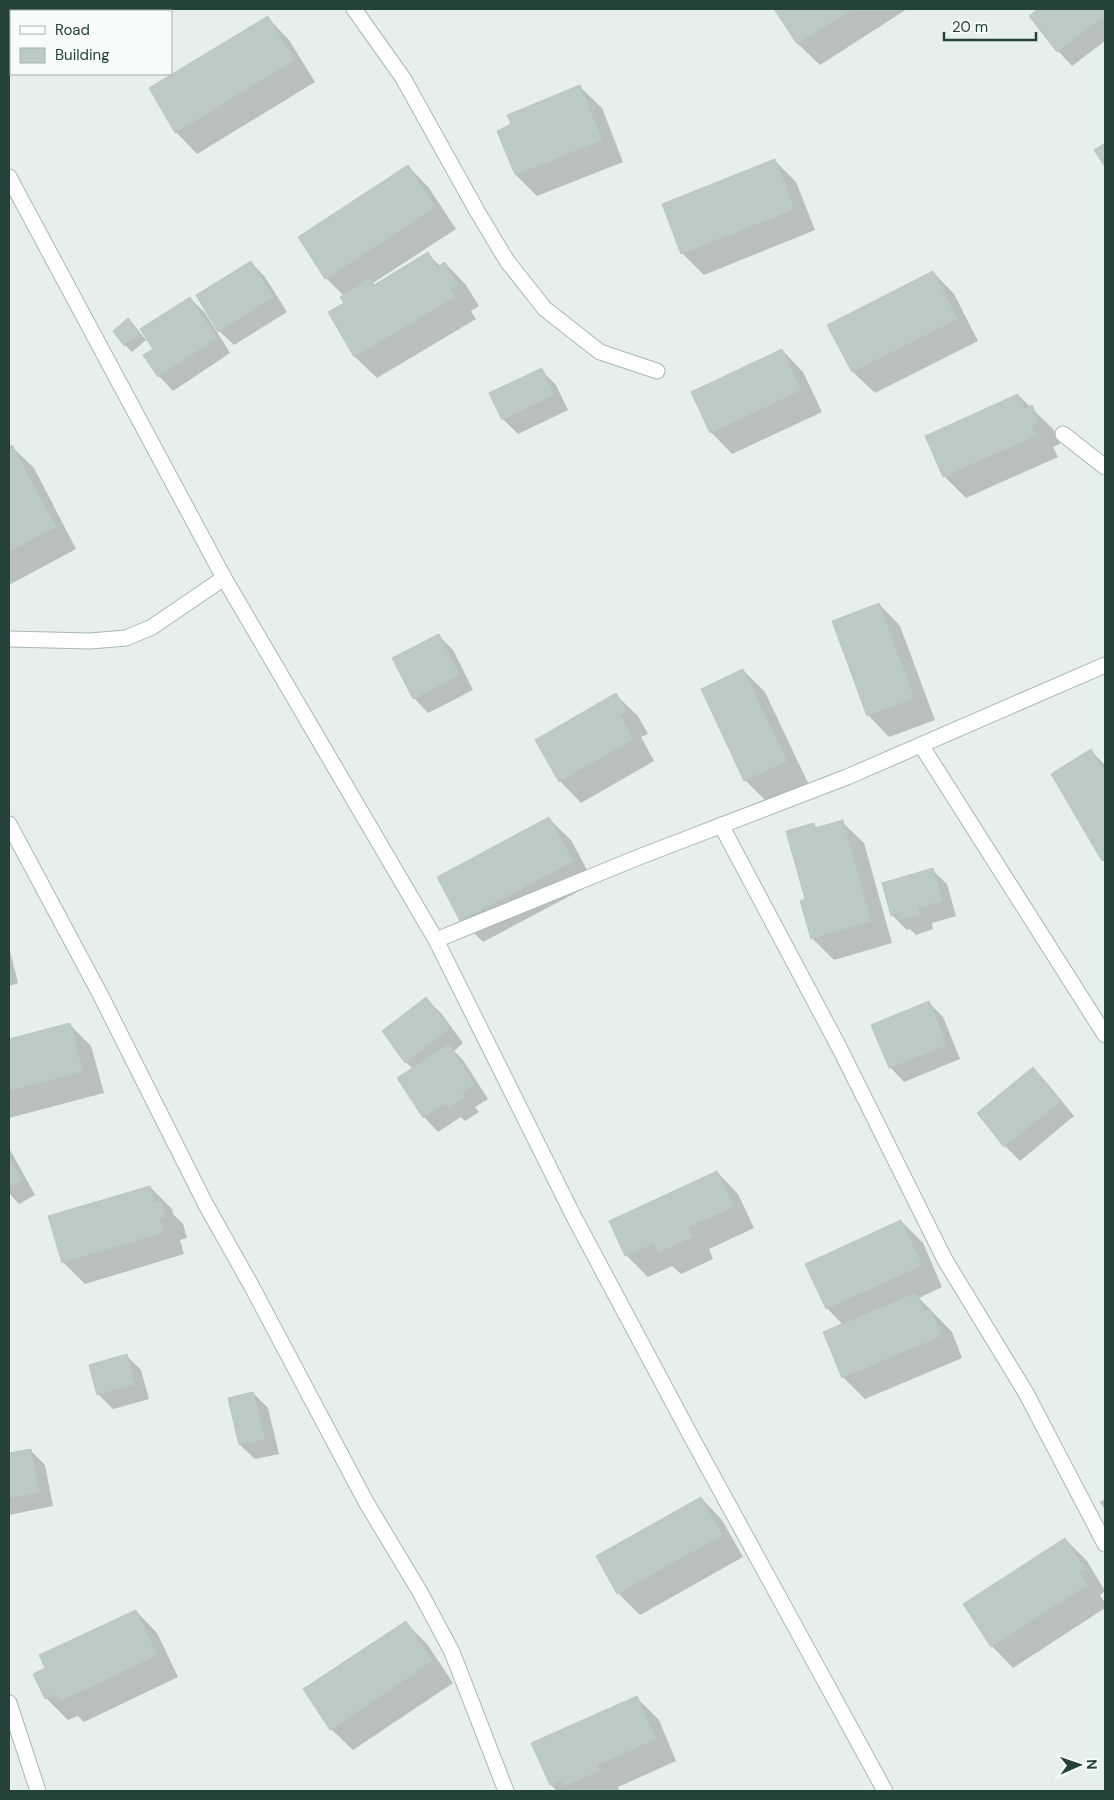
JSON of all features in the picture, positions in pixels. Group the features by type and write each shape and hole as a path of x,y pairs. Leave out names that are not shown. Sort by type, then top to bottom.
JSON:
{"street":[{"path":"354,9 403,78 507,261 545,309 600,352 657,372"},
{"path":"9,177 224,578 436,940 574,1217 693,1440 885,1791"},
{"path":"1063,434 1105,467"},
{"path":"9,639 90,641 126,638 152,628 224,578"},
{"path":"436,940 639,857 847,777 1105,665"},
{"path":"921,745 1105,1035"},
{"path":"9,824 100,994 206,1204 366,1502 420,1592 452,1652 506,1791"},
{"path":"721,826 840,1049 945,1260 1026,1393 1105,1544"},
{"path":"9,1703 38,1791"}],"building":[{"path":"774,9 852,9 797,44"},
{"path":"1038,9 1105,9 1105,15 1057,52 1029,16"},
{"path":"268,16 294,60 175,133 149,88"},
{"path":"580,85 602,140 515,175 497,131 511,124 507,115"},
{"path":"1105,143 1105,167 1094,150"},
{"path":"775,159 794,209 681,254 662,204"},
{"path":"408,165 435,207 325,279 298,237"},
{"path":"428,252 437,267 445,262 458,284 450,289 455,297 354,357 328,312 344,303 340,297 370,278 374,285"},
{"path":"251,261 273,297 218,332 196,295"},
{"path":"933,271 957,319 852,372 827,325"},
{"path":"190,297 217,338 158,377 143,355 153,349 140,329"},
{"path":"128,318 140,333 124,346 113,331"},
{"path":"782,349 801,390 710,433 691,392"},
{"path":"542,368 554,395 502,420 489,393"},
{"path":"1018,394 1025,409 1032,405 1039,422 1032,425 1037,435 943,477 925,436"},
{"path":"12,445 56,527 9,552 9,447"},
{"path":"879,603 914,698 867,716 832,621"},
{"path":"439,634 459,675 413,699 392,658"},
{"path":"743,669 787,761 744,781 701,689"},
{"path":"616,693 627,712 620,715 633,739 559,782 535,740"},
{"path":"1091,749 1105,773 1105,859 1102,861 1051,774"},
{"path":"549,817 573,861 460,921 437,877"},
{"path":"843,820 871,921 811,939 800,901 805,899 786,831 814,823 815,828"},
{"path":"933,868 942,901 918,908 920,915 900,920 898,913 891,916 882,883"},
{"path":"426,997 450,1028 405,1063 382,1031"},
{"path":"929,1001 947,1045 889,1068 871,1025"},
{"path":"70,1023 83,1071 9,1091 9,1039"},
{"path":"449,1044 475,1084 462,1092 465,1097 449,1108 446,1103 423,1118 397,1078"},
{"path":"1033,1067 1061,1101 1004,1147 977,1113"},
{"path":"9,1157 22,1180 9,1187"},
{"path":"717,1171 734,1207 688,1227 692,1237 658,1253 654,1243 625,1256 609,1221"},
{"path":"150,1186 155,1203 161,1201 166,1217 159,1218 164,1232 62,1263 48,1216"},
{"path":"901,1220 922,1265 826,1309 805,1264"},
{"path":"916,1293 924,1311 930,1309 941,1336 842,1378 823,1332"},
{"path":"127,1354 135,1384 97,1395 89,1365"},
{"path":"253,1392 265,1439 239,1445 228,1398"},
{"path":"31,1449 39,1492 9,1498 9,1453"},
{"path":"701,1497 722,1535 617,1594 596,1556"},
{"path":"1065,1538 1085,1569 1079,1572 1087,1585 991,1647 963,1604"},
{"path":"136,1610 157,1655 61,1701 57,1694 45,1699 33,1674 45,1668 39,1655"},
{"path":"406,1621 432,1661 330,1730 303,1689"},
{"path":"637,1696 656,1739 597,1765 599,1771 564,1786 561,1780 550,1785 531,1743"}]}
